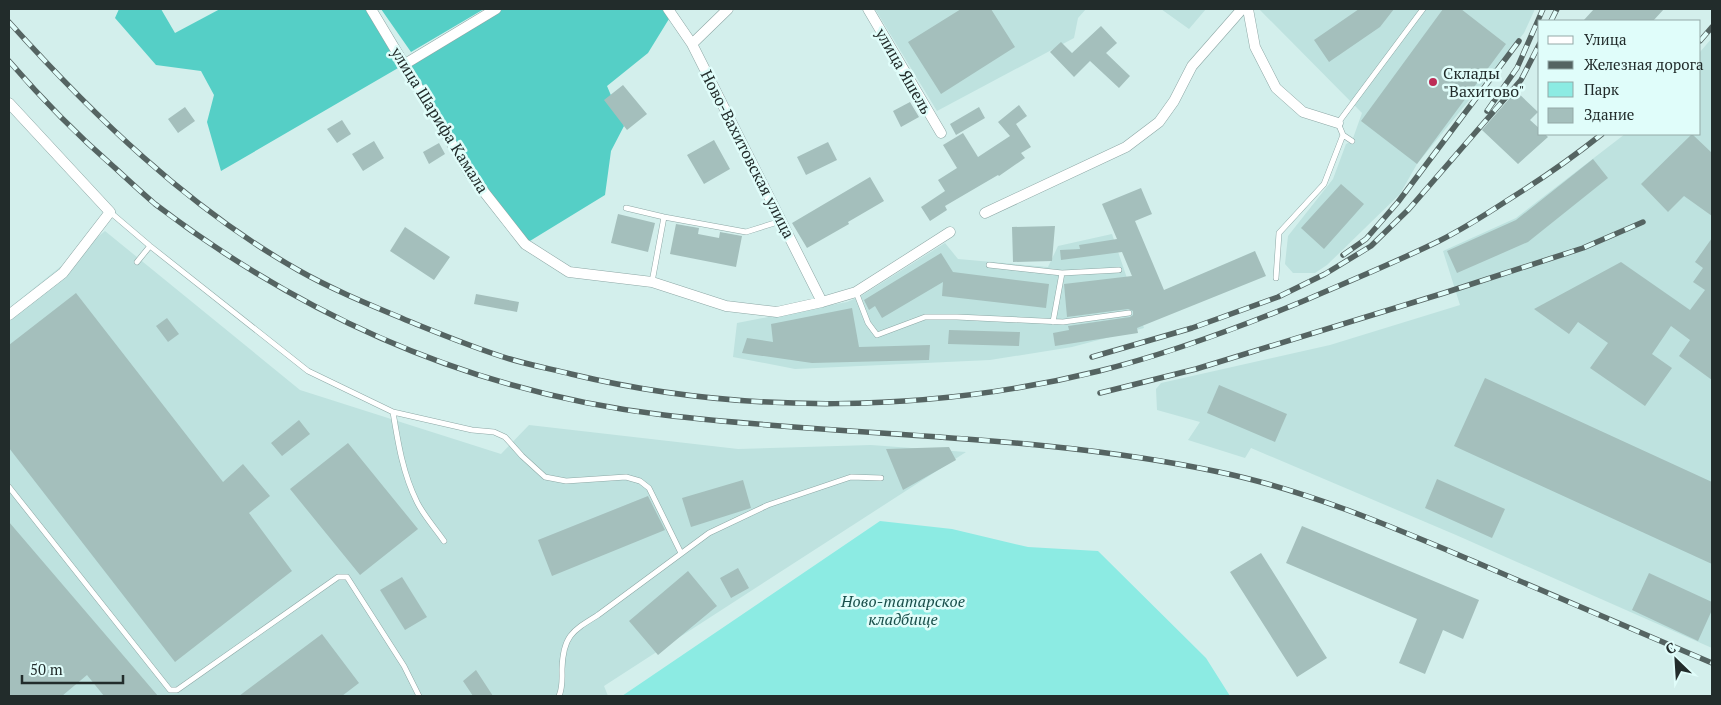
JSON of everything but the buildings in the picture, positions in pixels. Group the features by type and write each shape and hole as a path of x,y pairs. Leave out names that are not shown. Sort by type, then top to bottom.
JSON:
{"street":[{"name":"улица Шарифа Камала","path":"371,9 470,174 525,244 569,272 652,282 726,306 778,312 856,292 950,232"},
{"path":"405,64 496,9"},
{"name":"Ново-Вахитовская улица","path":"668,9 692,44 822,302"},
{"path":"692,44 728,9"},
{"name":"улица Яшель","path":"868,9 941,134"},
{"path":"985,213 1126,147 1142,136 1159,122 1174,101 1192,66 1242,9"},
{"path":"1248,9 1255,47 1276,88 1303,112 1338,123"},
{"path":"9,103 110,212 63,273 9,315"}],"lane":[{"path":"1352,141 1343,135 1338,123 1423,9"},
{"path":"1276,278 1279,234 1324,184 1343,135"},
{"path":"626,208 746,232 781,221"},
{"path":"110,212 308,371 393,412 472,430 494,432 504,437 545,477 566,481 626,477 640,481 649,488 681,553"},
{"path":"652,282 664,217"},
{"path":"137,262 150,246"},
{"path":"989,265 1062,273 1119,270"},
{"path":"1053,322 1062,273"},
{"path":"856,292 868,323 877,335 925,317 1063,322 1129,313"},
{"path":"393,412 408,480 418,504 444,541"},
{"path":"559,696 562,689 562,659 567,639 579,627 709,533 768,505 851,477 881,478"},
{"path":"9,487 170,690 177,690 338,577 347,577 404,666 420,696"}],"shaded area":[{"path":"119,9 161,9 175,33 220,9 371,9 405,63 496,9 668,9 672,14 648,53 607,86 624,126 611,151 605,195 525,244 405,64 221,171 207,122 214,95 201,71 156,65 115,18"},
{"path":"381,9 484,9 411,52"},
{"path":"875,9 1086,9 1078,18 1074,38 937,111"},
{"path":"1161,9 1206,9 1189,29"},
{"path":"1259,9 1535,9 1524,33 1417,164 1400,194 1327,265 1315,273 1293,273 1285,264 1288,236 1333,179 1346,144 1352,141 1362,113"},
{"path":"1712,38 1712,648 1456,535 1251,448 1245,458 1188,440 1200,422 1157,410 1156,389 1161,383 1330,345 1460,305 1443,251 1516,218 1624,135 1701,135 1701,51"},
{"path":"105,231 300,390 501,454 529,425 738,449 871,445 966,452 604,686 608,696 9,696 9,308"},
{"path":"1112,234 1144,328 1072,347 990,360 795,369 733,357 737,323 847,302 861,296 945,243 958,259 1048,267 1058,246"}],"green space":[{"name":"Ново-татарское кладбище","path":"880,521 952,529 1028,547 1098,551 1206,658 1230,696 622,696"}],"railway":[{"path":"1538,20 1543,9"},
{"path":"1552,20 1557,9"},
{"path":"1487,111 1517,68 1538,20"},
{"path":"9,22 108,125 180,188 257,245 325,284 435,332 518,361 636,387 701,397 768,402 835,404 969,395 1034,385 1099,371 1176,349 1301,302 1388,265 1457,232 1532,185 1601,135"},
{"path":"1701,40 1712,27"},
{"path":"1343,255 1366,239 1398,202 1519,41"},
{"path":"1092,357 1192,328 1278,297 1325,274 1371,246 1409,209 1521,80 1538,47"},
{"path":"9,61 47,103 100,155 155,204 212,245 271,282 332,315 395,344 460,369 526,389 594,404 664,415 1081,450 1150,459 1219,472 1284,489 1379,522 1712,663"},
{"path":"1100,393 1196,369 1444,293 1583,248 1643,222"}],"place":[{"name":"Склады \"Вахитово\"","path":"1433,82"}]}
